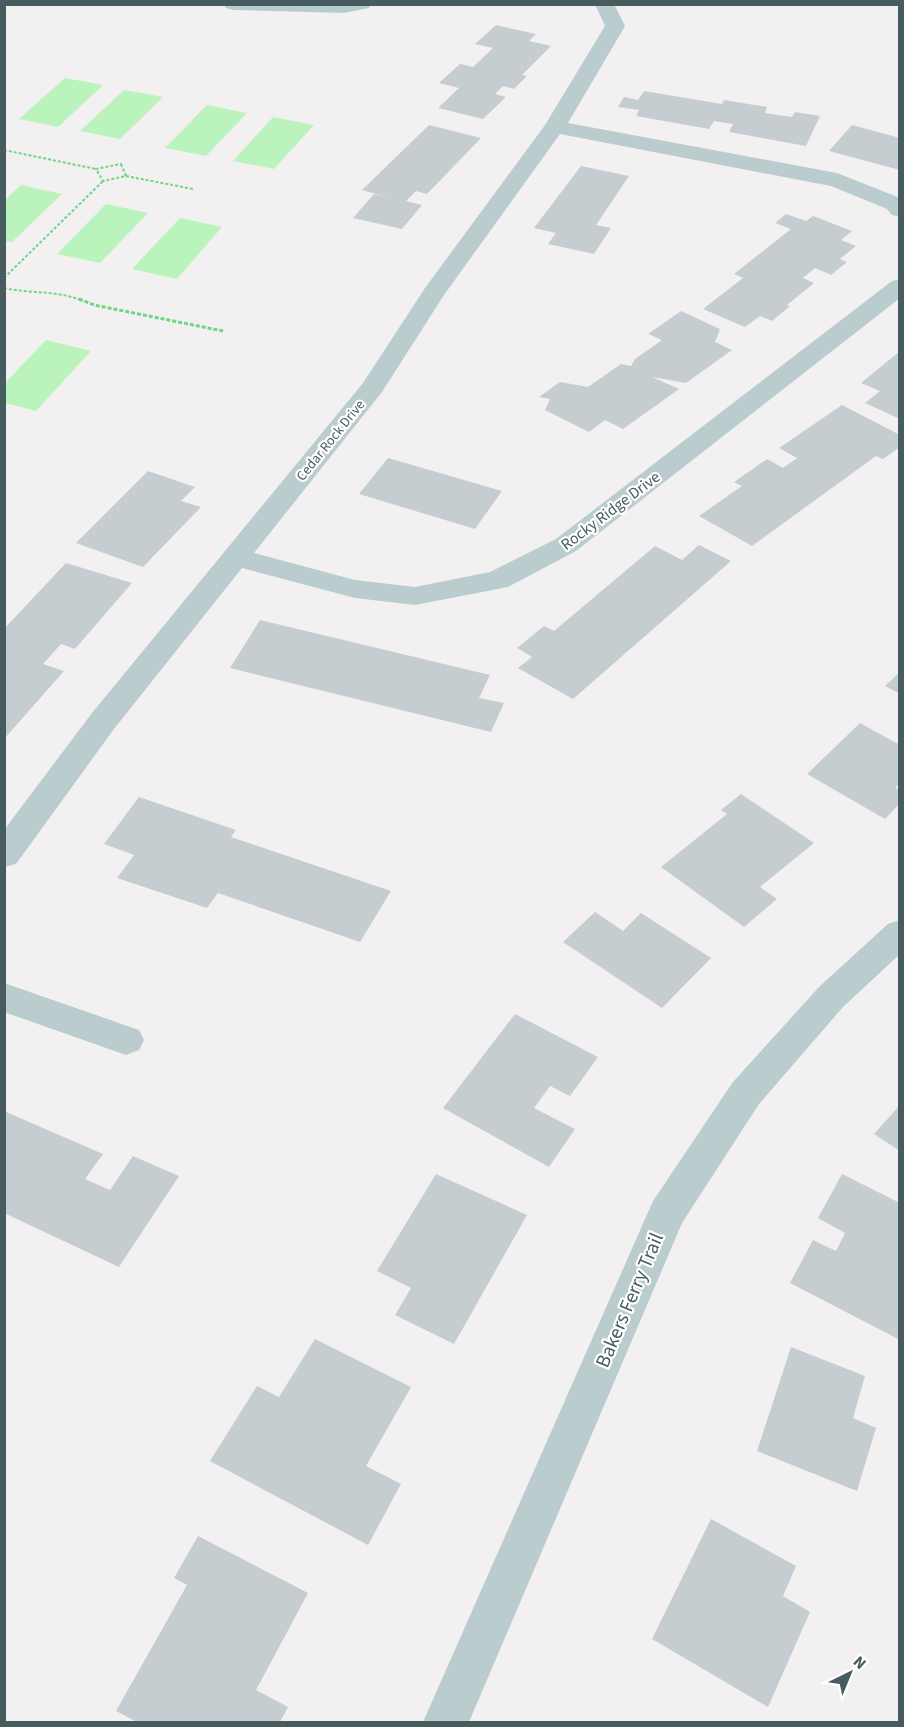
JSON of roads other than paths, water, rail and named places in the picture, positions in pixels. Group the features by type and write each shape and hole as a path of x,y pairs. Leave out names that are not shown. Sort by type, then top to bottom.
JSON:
{"street":[{"path":"233,4 344,7 362,4"},
{"name":"Cedar Rock Drive","path":"4,855 103,721 373,387 433,292 555,127 615,26 604,4"},
{"path":"555,127 837,180 895,204 900,210"},
{"name":"Rocky Ridge Drive","path":"235,557 355,589 416,596 498,580 566,545 900,286"},
{"name":"Bakers Ferry Trail","path":"446,1722 666,1213 746,1093 831,997 900,933"},
{"path":"4,997 126,1040"}]}
